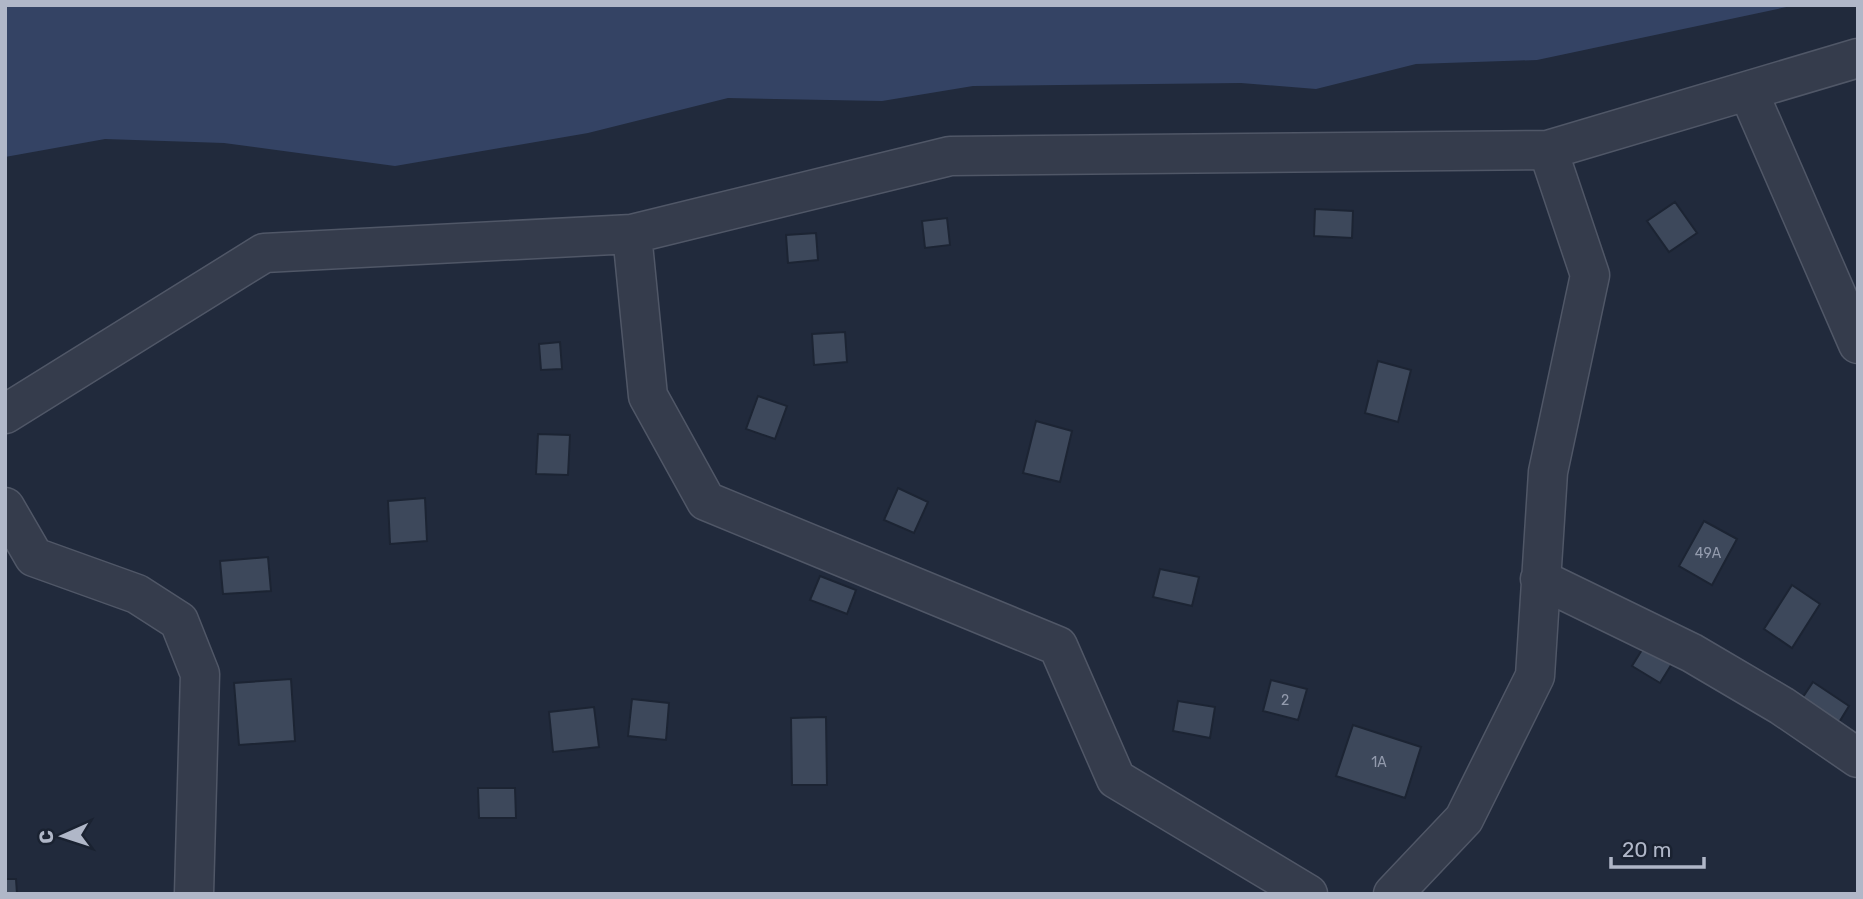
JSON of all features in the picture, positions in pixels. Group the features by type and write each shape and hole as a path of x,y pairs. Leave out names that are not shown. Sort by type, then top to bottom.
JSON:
{"street":[{"path":"5,414 264,253 632,234 950,156 1548,150 1858,58"},
{"path":"1748,91 1858,344"},
{"path":"1393,894 1464,819 1535,676 1548,472 1590,275 1548,150"},
{"path":"632,234 648,396 706,501 1058,646 1116,779 1308,894"},
{"path":"5,507 34,556 137,594 178,621 200,674 194,894"},
{"path":"1540,579 1692,653 1782,706 1858,758"}],"water":[{"path":"5,5 1796,5 1537,60 1416,64 1316,89 1241,83 973,86 882,101 728,98 588,133 395,166 224,143 105,139 5,157"}],"building":[{"path":"1675,202 1697,233 1669,252 1647,221"},
{"path":"1315,209 1353,211 1352,238 1314,236"},
{"path":"947,218 950,245 925,248 922,221"},
{"path":"816,233 818,260 788,263 786,235"},
{"path":"845,332 847,362 814,365 812,334"},
{"path":"560,342 562,369 541,370 539,344"},
{"path":"1378,361 1411,370 1398,422 1365,413"},
{"path":"758,396 787,406 775,439 746,429"},
{"path":"1036,421 1072,431 1060,482 1023,473"},
{"path":"538,434 570,435 568,475 536,474"},
{"path":"898,488 928,502 914,533 884,520"},
{"path":"425,498 427,541 390,544 388,501"},
{"path":"1704,521 1737,539 1712,585 1679,566"},
{"path":"268,557 271,591 223,594 220,561"},
{"path":"1160,569 1199,577 1192,606 1153,597"},
{"path":"820,576 856,590 847,614 810,600"},
{"path":"1792,585 1820,604 1792,648 1764,629"},
{"path":"1645,645 1673,662 1660,683 1632,666"},
{"path":"291,679 295,741 239,745 234,683"},
{"path":"1271,680 1307,689 1298,720 1263,711"},
{"path":"1813,682 1849,706 1838,724 1801,700"},
{"path":"632,699 669,703 666,740 628,736"},
{"path":"1178,701 1215,707 1210,738 1173,731"},
{"path":"594,707 599,747 553,752 549,712"},
{"path":"826,717 827,785 792,785 791,718"},
{"path":"1353,725 1421,747 1405,798 1336,776"},
{"path":"478,788 515,788 516,818 479,818"},
{"path":"5,879 16,879 17,894 5,894"}]}
